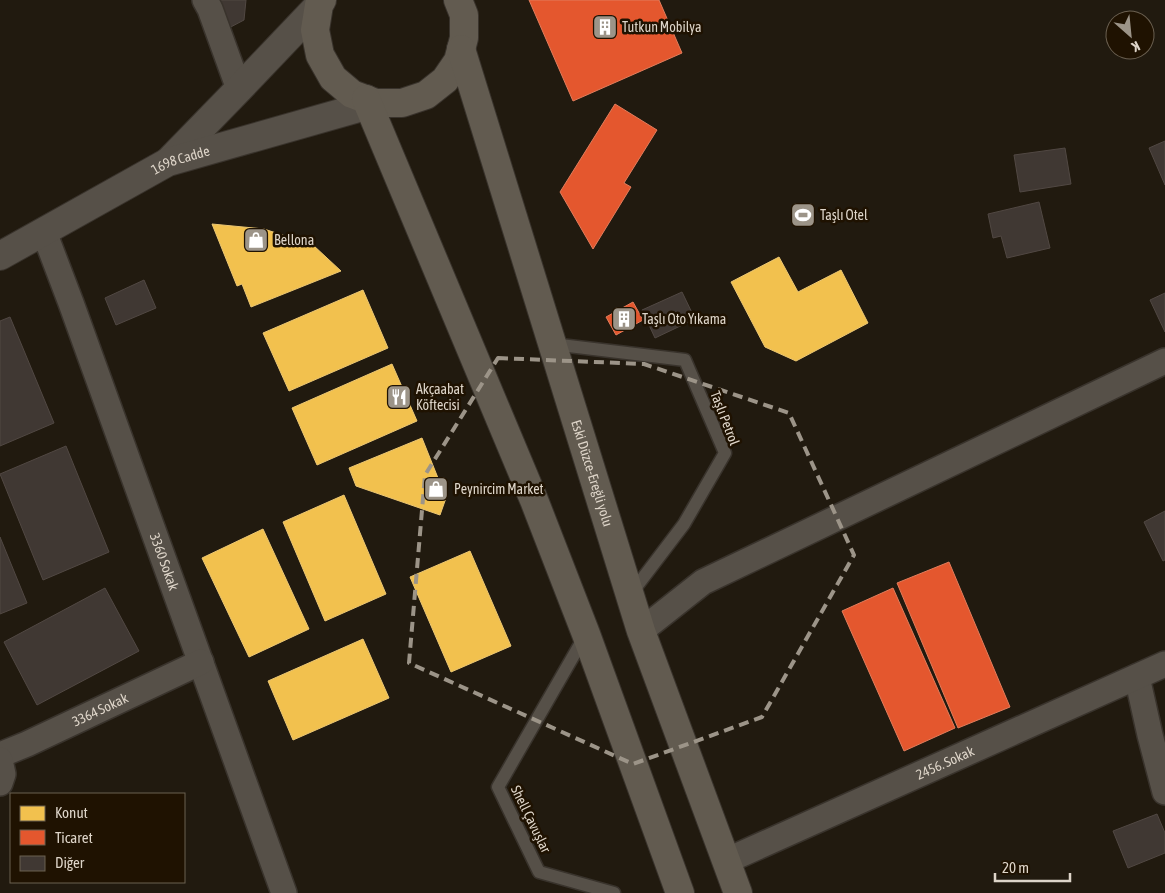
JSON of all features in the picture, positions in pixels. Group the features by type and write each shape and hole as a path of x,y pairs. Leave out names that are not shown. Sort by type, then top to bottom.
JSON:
{"main road":[{"path":"320,2 315,30 320,55 332,78 352,94 370,102 402,103 426,95 445,80 458,61 464,38 464,15 458,0"},
{"name":"Eski Düzce-Ereğli yolu","path":"461,49 641,631 738,893"},
{"path":"370,102 534,500 586,634 680,893"}],"street":[{"path":"205,0 240,89"},
{"path":"168,162 240,89 320,2"},
{"name":"1698 Cadde","path":"0,256 168,162 370,102"},
{"name":"3360 Sokak","path":"44,232 75,312 284,893"},
{"path":"641,631 703,582 1165,361"},
{"name":"3364 Sokak","path":"0,755 201,662"},
{"name":"2456. Sokak","path":"726,860 1165,664"},
{"path":"1137,677 1165,792"},
{"path":"0,760 3,774 0,783"}],"lane":[{"name":"Taşlı Petrol","path":"552,344 685,360 725,453 684,524 630,595"},
{"name":"Shell Çavuşlar","path":"586,634 498,786 540,872 614,893"}],"highlighted area":[{"path":"498,358 644,364 789,413 854,555 762,717 633,764 409,663 425,475"}],"building: Konut":[{"path":"212,224 264,229 313,245 341,271 251,307 242,284 237,286"},
{"path":"779,257 798,292 841,270 868,323 796,361 765,347 731,282"},
{"path":"363,290 388,348 289,391 263,333"},
{"path":"392,364 417,421 317,465 292,408"},
{"path":"422,438 446,498 440,515 356,486 349,468"},
{"path":"344,495 386,594 325,621 283,522"},
{"path":"263,529 309,629 249,657 202,558"},
{"path":"470,551 511,646 451,672 410,577"},
{"path":"363,639 389,698 293,740 268,681"}],"building: Ticaret":[{"name":"Tutkun Mobilya","path":"529,0 659,0 682,53 573,101"},
{"path":"615,104 657,130 624,183 631,187 593,249 560,192"},
{"name":"Taşlı Oto Yıkama","path":"633,302 643,320 616,335 606,317"},
{"path":"949,562 1010,707 958,728 897,583"},
{"path":"893,588 955,728 904,751 842,611"}],"building: Diğer":[{"path":"212,0 246,0 244,20 225,30"},
{"path":"1165,141 1165,185 1149,148"},
{"path":"1065,148 1071,184 1020,192 1014,155"},
{"path":"1039,202 1050,248 1007,258 1001,236 993,238 988,214"},
{"path":"144,280 156,308 116,325 105,298"},
{"path":"682,292 695,319 655,338 642,310"},
{"path":"1165,293 1165,332 1150,300"},
{"path":"10,317 54,423 0,446 0,321"},
{"path":"66,446 109,552 43,580 0,474"},
{"path":"1165,511 1165,560 1163,561 1144,522"},
{"path":"0,537 27,603 0,614"},
{"path":"105,588 139,651 37,705 4,642"},
{"path":"1157,814 1165,833 1165,853 1128,868 1113,831"}],"place":[{"name":"Tutkun Mobilya","path":"605,27"},
{"name":"Taşlı Otel","path":"803,215"},
{"name":"Bellona","path":"256,240"},
{"name":"Taşlı Oto Yıkama","path":"624,319"},
{"name":"Akçaabat Köftecisi","path":"399,397"},
{"name":"Peynircim Market","path":"436,489"}]}
